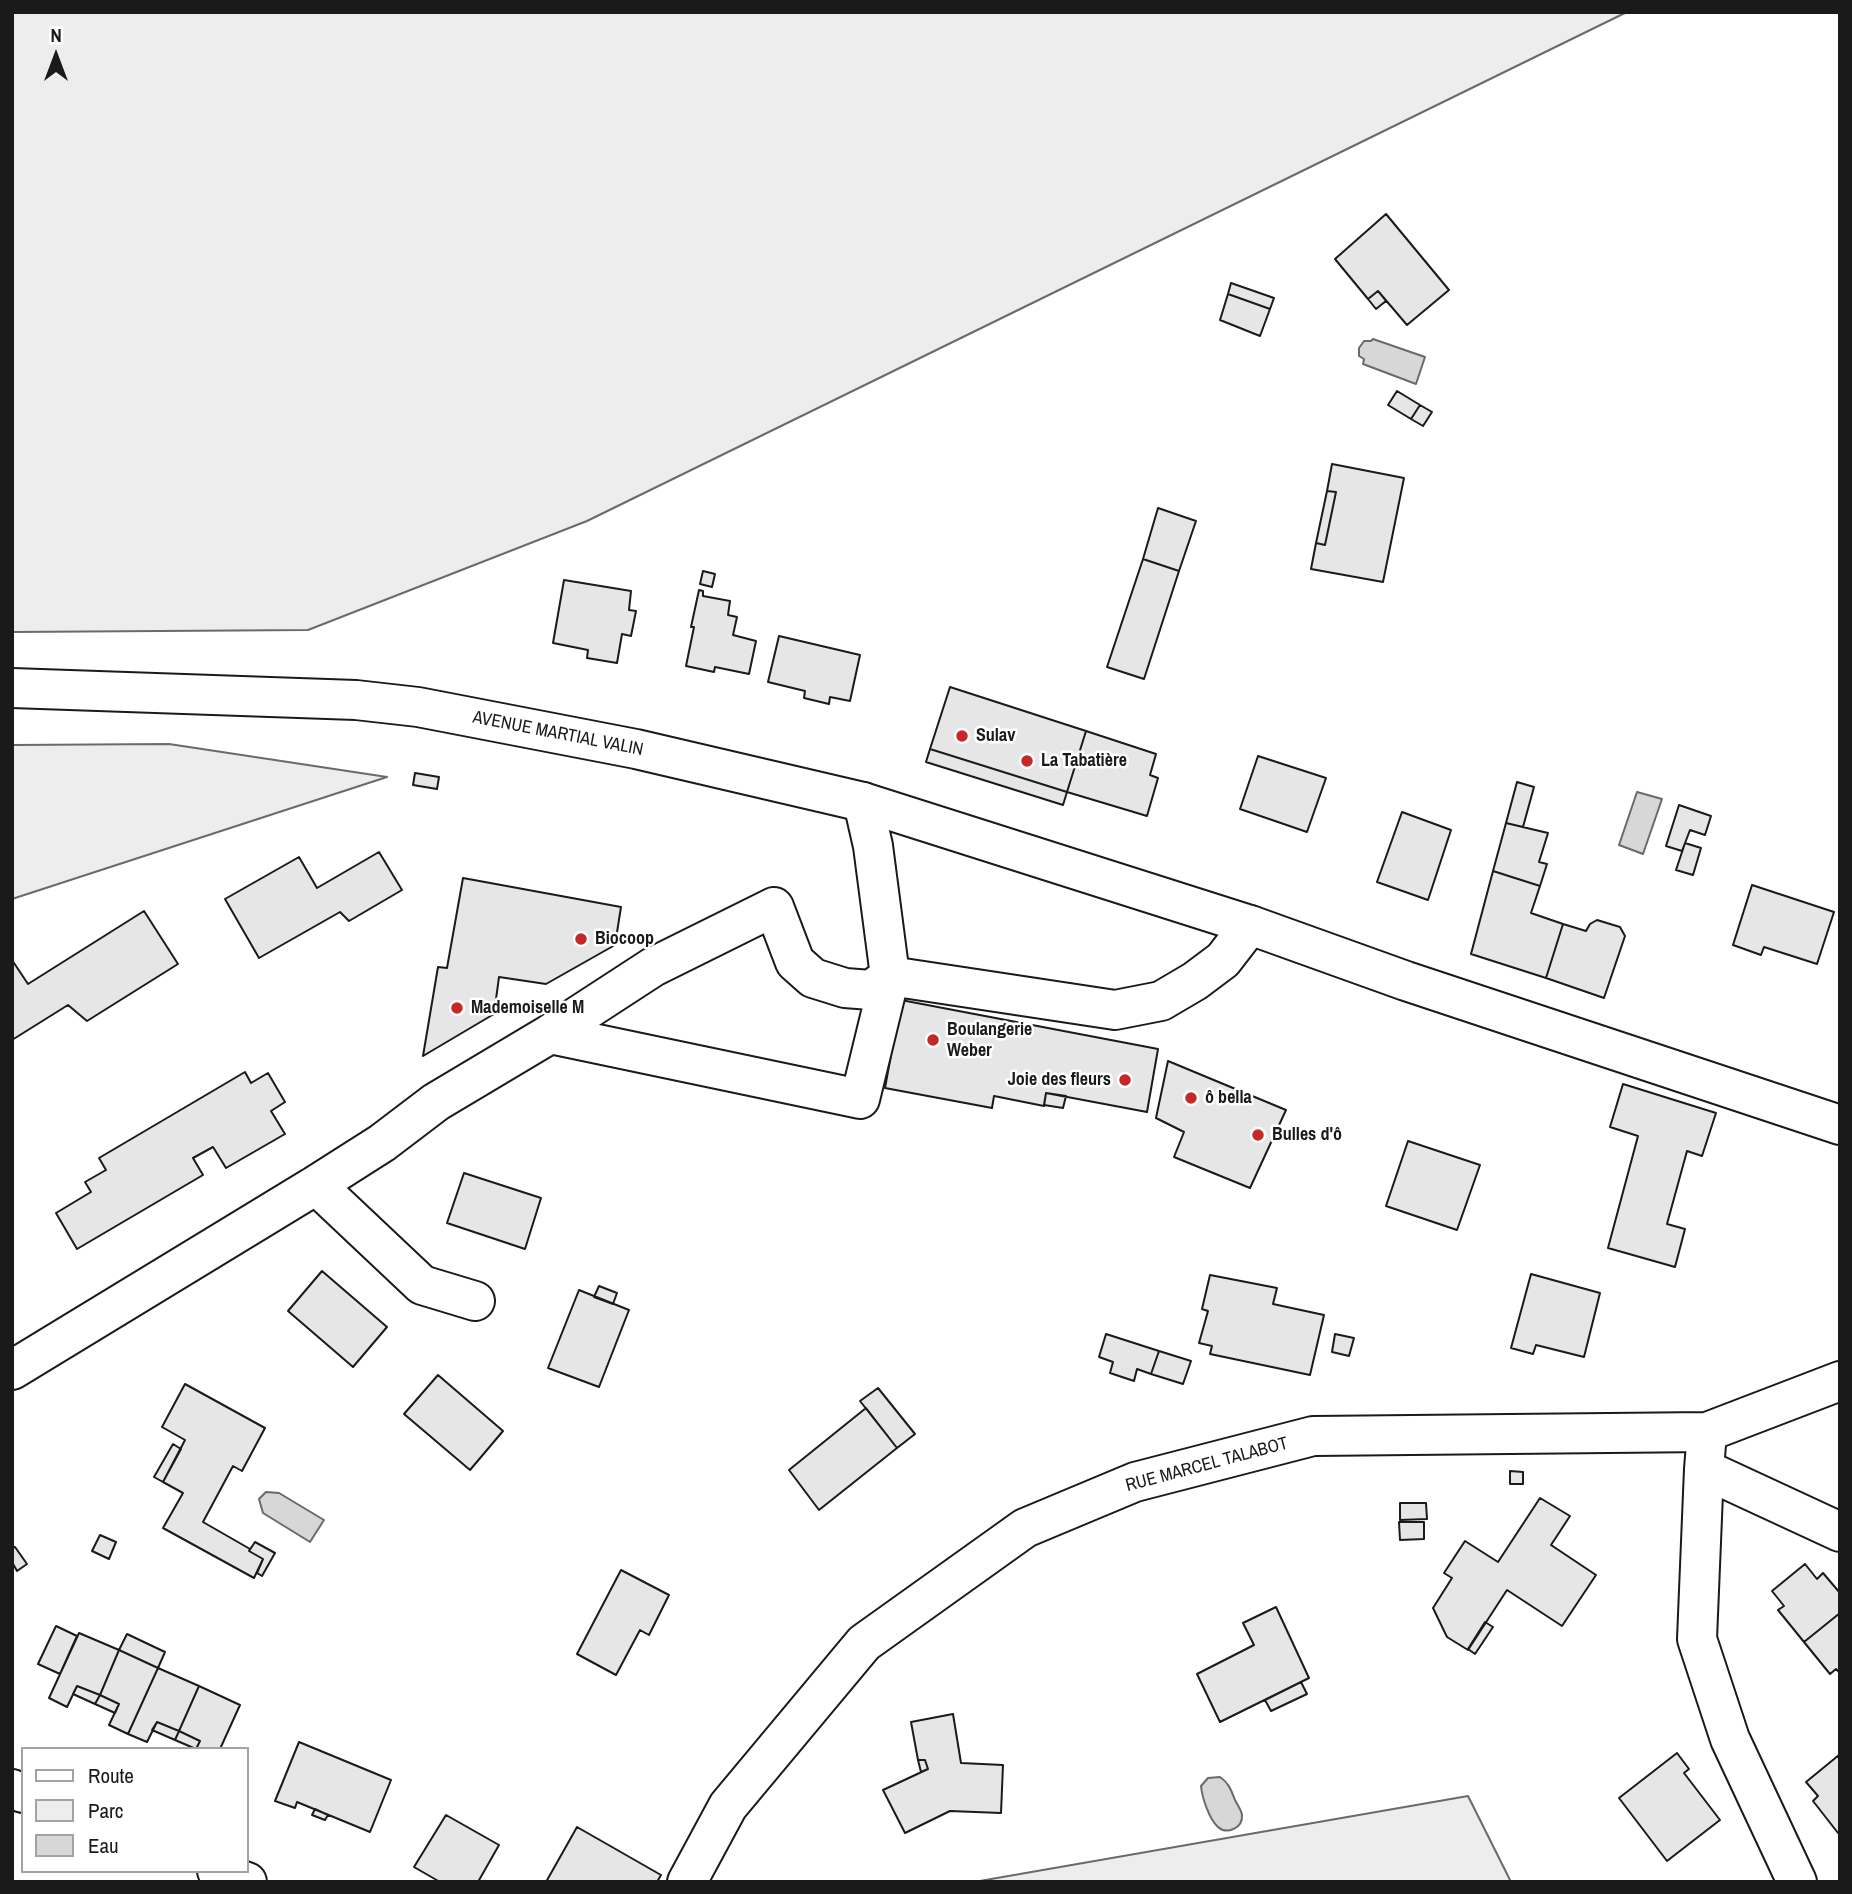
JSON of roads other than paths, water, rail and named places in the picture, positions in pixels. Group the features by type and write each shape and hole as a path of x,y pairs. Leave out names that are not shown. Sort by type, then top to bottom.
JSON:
{"street":[{"name":"AVENUE MARTIAL VALIN","path":"12,688 356,700 418,707 636,749 863,802 1250,925 1406,981 1840,1125"},
{"path":"550,1034 860,1098 890,976 873,846 863,802"},
{"path":"12,1370 316,1185 382,1143 436,1102 550,1034 653,967 774,907 795,962 813,978 845,988 871,990 890,976 1115,1010 1161,1001 1195,981 1223,960 1250,925"},
{"path":"316,1185 422,1285 475,1301"},
{"name":"RUE MARCEL TALABOT","path":"687,1882 728,1806 864,1643 1025,1528 1135,1482 1313,1436 1705,1451 1840,1381"},
{"path":"1797,1882 1730,1739 1697,1639 1705,1451 1840,1532"},
{"path":"222,1873 247,1882"}],"water":[{"path":"1373,339 1425,357 1416,384 1363,364 1364,359 1359,356 1359,348 1364,341"},
{"path":"1637,792 1662,799 1643,854 1619,845"},
{"path":"266,1492 279,1493 324,1520 310,1542 263,1513 259,1499"},
{"path":"1220,1777 1226,1782 1242,1813 1240,1823 1230,1830 1218,1827 1212,1819 1206,1808 1201,1786 1208,1778"}],"place":[{"name":"Sulav","path":"962,736"},
{"name":"La Tabatière","path":"1027,761"},
{"name":"Biocoop","path":"581,939"},
{"name":"Mademoiselle M","path":"457,1008"},
{"name":"Boulangerie Weber","path":"933,1040"},
{"name":"Joie des fleurs","path":"1125,1080"},
{"name":"ô bella","path":"1191,1098"},
{"name":"Bulles d'ô","path":"1258,1135"}]}
